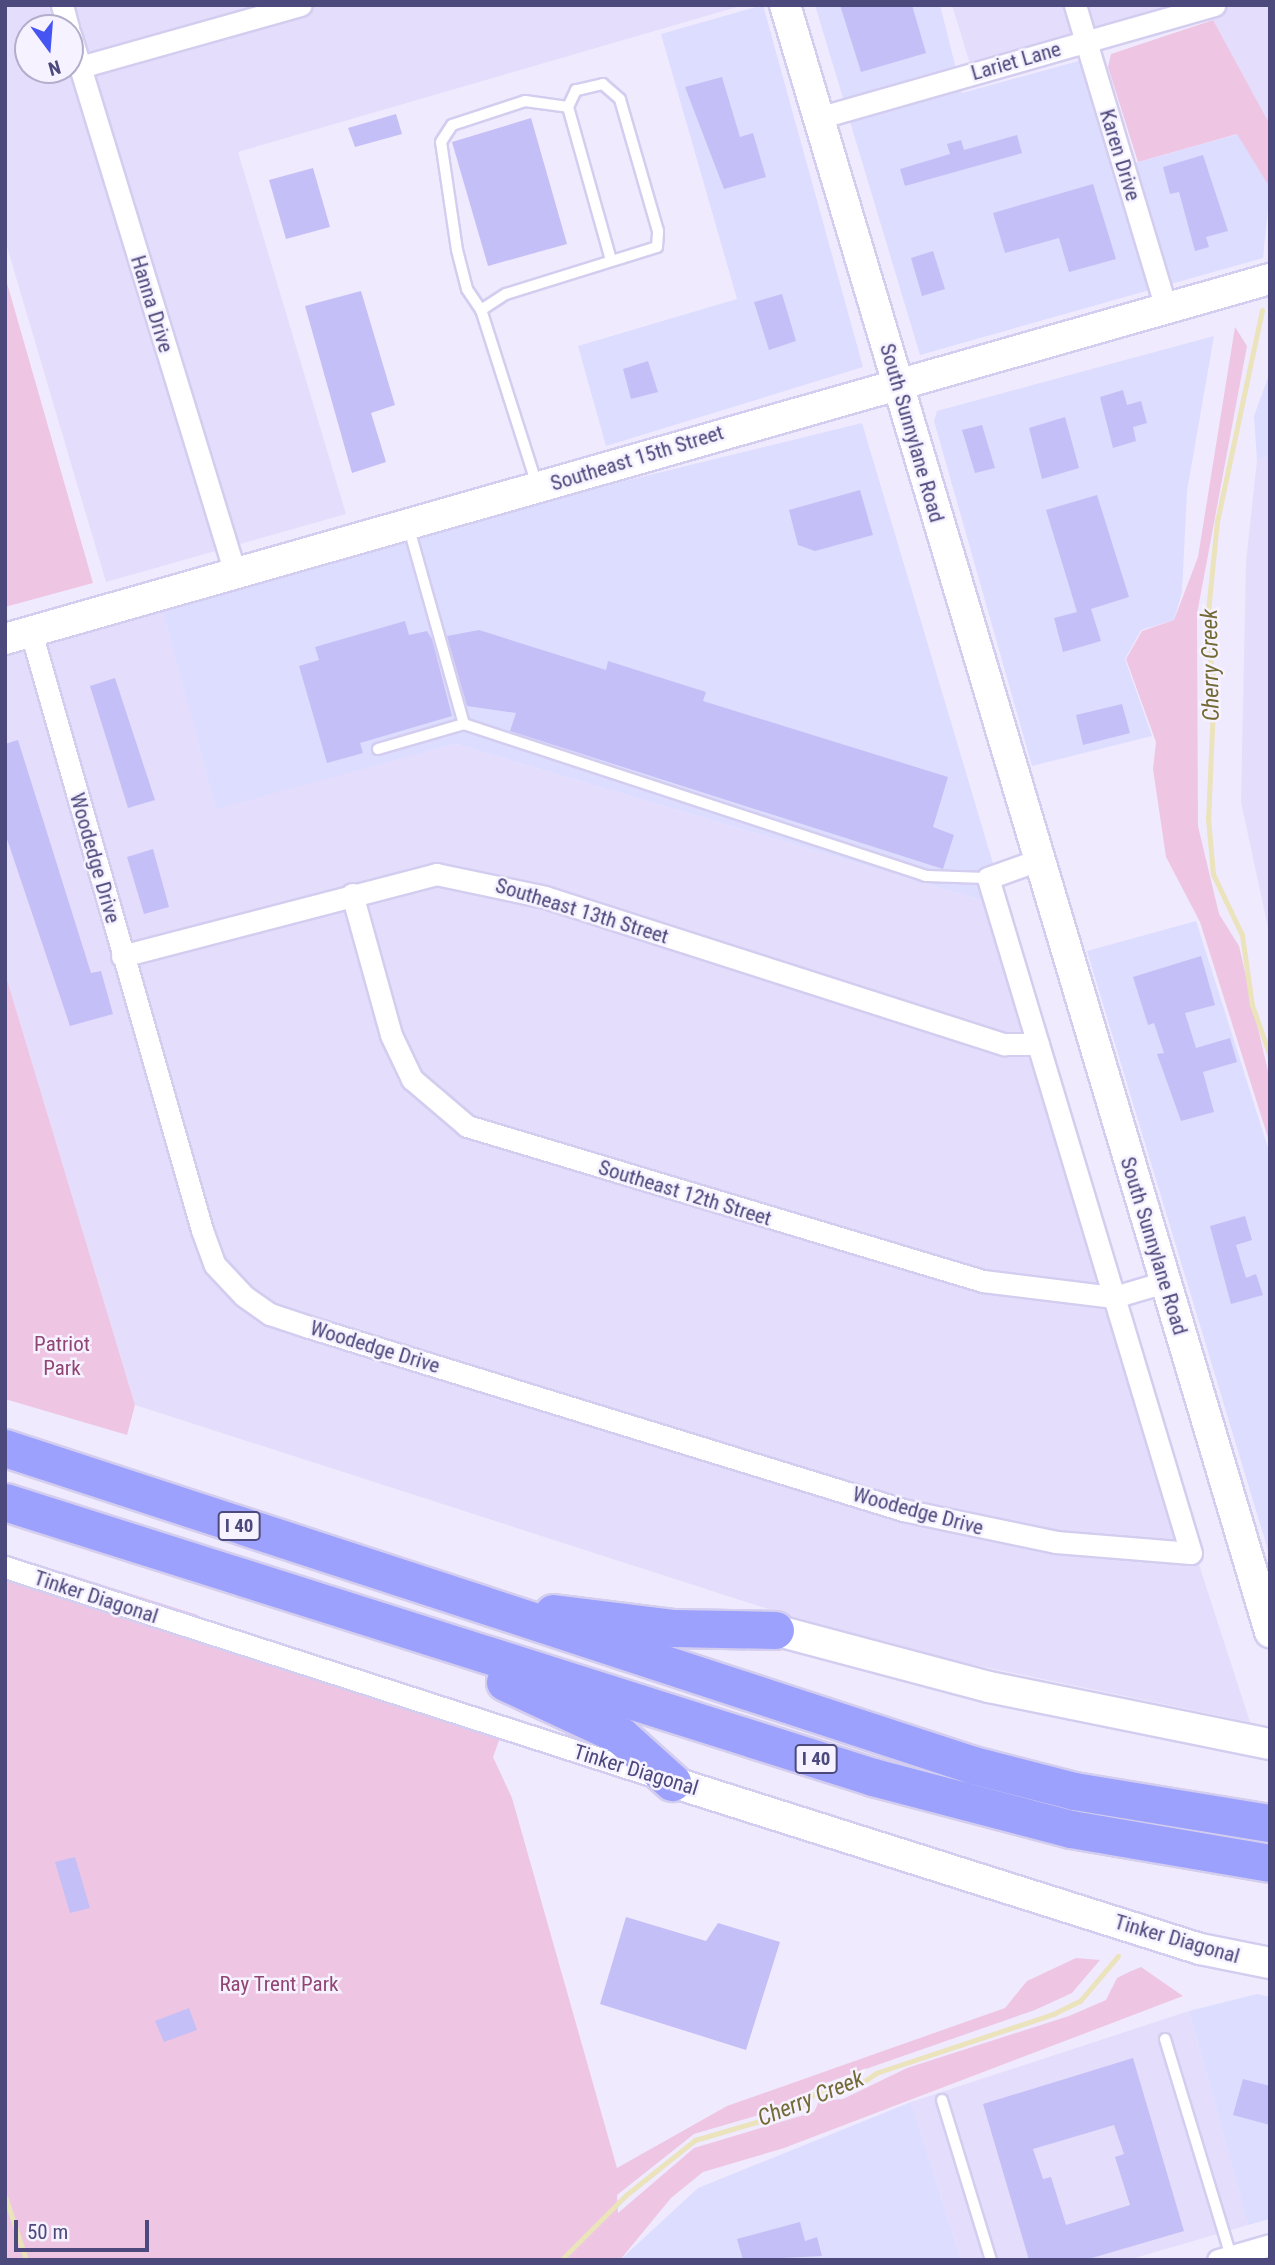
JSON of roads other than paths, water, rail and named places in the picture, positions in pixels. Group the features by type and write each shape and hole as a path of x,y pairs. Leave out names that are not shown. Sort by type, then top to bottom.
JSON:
{"highway":[{"name":"I 40","path":"5,1448 973,1765 1074,1791 1270,1823"},
{"name":"I 40","path":"5,1502 370,1620 959,1801 1071,1829 1270,1863"},
{"path":"472,1603 674,1628 775,1630"},
{"path":"370,1620 613,1732 672,1782"}],"main road":[{"name":"South Sunnylane Road","path":"785,5 1270,1632"},
{"name":"Southeast 15th Street","path":"18,635 537,488 1165,305 1270,279"},
{"path":"775,1630 989,1687 1270,1744"},
{"name":"Tinker Diagonal","path":"672,1782 1200,1949 1270,1963"}],"street":[{"path":"84,66 300,5"},
{"name":"Karen Drive","path":"1075,5 1165,305"},
{"name":"Lariet Lane","path":"818,118 1214,5"},
{"name":"Hanna Drive","path":"84,80 235,573"},
{"name":"Woodedge Drive","path":"18,635 122,956 215,1265 270,1314 916,1513 1056,1542 1191,1553 1114,1297"},
{"path":"1038,860 988,878 1114,1297"},
{"name":"Southeast 13th Street","path":"122,956 436,874 474,879 1004,1044 1038,1044"},
{"name":"Southeast 12th Street","path":"352,894 391,1035 412,1079 467,1126 909,1263 1066,1295 1114,1297 1165,1282"},
{"name":"Tinker Diagonal","path":"5,1567 672,1782"},
{"path":"1225,2258 1270,2245"}],"lane":[{"path":"481,310 506,294 657,247 654,217 621,99 603,84 576,90 568,107 611,260"},
{"path":"537,488 481,310 467,289 457,250 441,142 452,125 525,101 568,107"},
{"path":"408,525 464,724"},
{"path":"378,749 464,724 925,876 988,878"},
{"path":"1165,2039 1225,2258"},
{"path":"942,2100 991,2260"}],"waterway":[{"name":"Cherry Creek","path":"1262,310 1217,521 1206,632 1214,683 1208,818 1213,874 1242,935 1252,1005 1270,1056"},
{"name":"Cherry Creek","path":"561,2260 626,2195 695,2140 797,2110 816,2092 857,2086 876,2073 1053,2014 1080,2001 1118,1956"},
{"path":"5,2196 26,2260"}],"park label":[{"name":"Patriot Park","path":"62,1356"},
{"name":"Ray Trent Park","path":"279,1984"}]}
